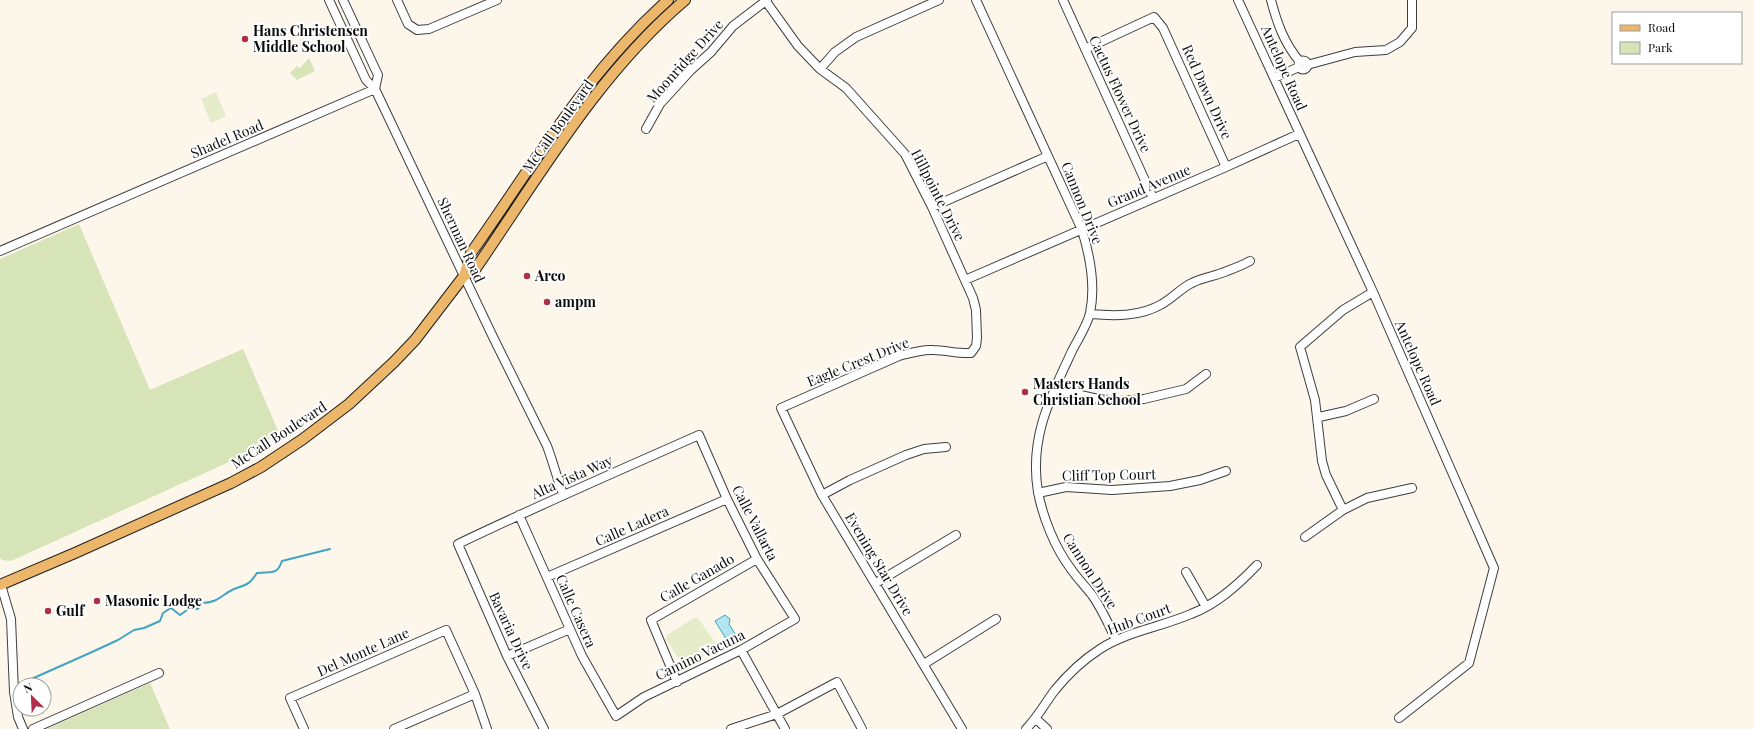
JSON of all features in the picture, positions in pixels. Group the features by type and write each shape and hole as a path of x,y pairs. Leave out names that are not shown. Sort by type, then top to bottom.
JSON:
{"main road":[{"name":"McCall Boulevard","path":"0,584 75,553 231,483 261,467 303,439 349,404 394,362 440,309 464,276 471,253 512,195 562,118 598,72 630,37 668,0"},
{"name":"McCall Boulevard","path":"464,276 476,268 585,109 620,65 685,0"},
{"path":"585,109 586,99 622,55 630,37"}],"street":[{"name":"Sherman Road","path":"329,0 366,80 376,89 464,276 547,446 555,474 563,494"},
{"path":"343,0 378,75 376,89"},
{"path":"397,0 408,24 417,30 429,29 486,2 497,0"},
{"name":"Hillpointe Drive","path":"766,0 798,46 820,69 846,88 905,154 932,207 965,280 976,310 976,346 970,353"},
{"name":"Moonridge Drive","path":"646,129 660,104 711,52 733,26 766,0"},
{"path":"820,69 835,52 856,37 939,0"},
{"name":"Cannon Drive","path":"976,0 1082,230 1089,252 1092,275 1090,314 1054,389 1042,422 1036,451 1035,470 1038,493 1046,521 1056,546 1070,569 1092,595 1116,640"},
{"name":"Cactus Flower Drive","path":"1062,0 1153,198"},
{"name":"Antelope Road","path":"1238,0 1373,292 1494,568 1469,663 1399,718"},
{"path":"1271,0 1277,26 1292,53 1302,65"},
{"path":"1274,78 1302,65 1355,52 1386,50 1400,42 1412,28 1412,0"},
{"name":"Red Dawn Drive","path":"1085,49 1154,17 1163,28 1226,167"},
{"name":"Shadel Road","path":"0,251 376,89"},
{"name":"Grand Avenue","path":"965,280 1299,134"},
{"path":"932,207 1048,156"},
{"path":"1090,314 1112,316 1129,315 1146,311 1162,304 1190,284 1205,277 1227,272 1250,261"},
{"path":"1343,510 1326,475 1322,454 1319,417 1311,380 1300,347 1343,310 1373,292"},
{"name":"Eagle Crest Drive","path":"781,408 899,356 916,351 933,350 960,354 970,353"},
{"path":"1054,389 1098,399 1120,401 1144,399 1186,389 1206,374"},
{"path":"1319,417 1346,411 1374,399"},
{"name":"Evening Star Drive","path":"781,408 822,495 962,729"},
{"name":"Alta Vista Way","path":"458,544 563,494 699,435"},
{"name":"Calle Vallarta","path":"699,435 727,499 756,559 795,619"},
{"path":"822,495 850,480 906,455 924,449 946,447"},
{"name":"Cliff Top Court","path":"1038,493 1066,487 1112,490 1170,486 1200,480 1226,471"},
{"path":"1304,537 1343,510 1379,495 1412,488"},
{"name":"Calle Ladera","path":"547,577 727,499"},
{"name":"Calle Casera","path":"519,515 592,675 616,716"},
{"path":"876,583 956,535"},
{"name":"Bavaria Drive","path":"458,544 507,656 544,729"},
{"name":"Calle Ganado","path":"677,682 651,620 756,559"},
{"name":"Hub Court","path":"1026,729 1036,719 1054,691 1066,676 1086,659 1116,640 1147,628 1192,614 1206,607 1240,583 1257,565"},
{"path":"1186,572 1206,607"},
{"path":"0,584 11,619 14,692 18,717 23,729"},
{"name":"Camino Vacuna","path":"616,716 644,698 741,650 795,619"},
{"path":"924,664 996,619"},
{"path":"507,656 570,629"},
{"name":"Del Monte Lane","path":"304,729 290,698 446,630 475,694"},
{"path":"741,650 785,729"},
{"path":"33,729 159,673"},
{"path":"731,729 777,714 837,682 862,729"},
{"path":"394,729 475,694 487,729"},
{"path":"1036,719 1047,729"}],"green space":[{"path":"309,58 315,71 297,80 290,73 297,66 300,68"},
{"path":"216,92 226,116 211,123 201,99"},
{"path":"79,224 150,390 243,349 279,433 240,457 11,561 2,560 0,557 0,259"},
{"path":"694,618 698,618 716,644 715,648 687,667 683,666 666,639 667,635"},
{"path":"150,683 170,729 47,729"}],"water":[{"path":"725,615 730,619 729,624 737,637 728,642 715,621"}],"waterway":[{"path":"36,677 118,640 134,630 144,628 160,621 163,613 171,608 180,615 190,608 198,609 202,603 212,602 230,591 247,584 257,573 275,571 278,569 282,561 330,549"}],"place":[{"name":"Hans Christensen Middle School","path":"245,39"},
{"name":"Arco","path":"527,276"},
{"name":"ampm","path":"547,302"},
{"name":"Masters Hands Christian School","path":"1025,392"},
{"name":"Masonic Lodge","path":"97,601"},
{"name":"Gulf","path":"48,611"}]}
